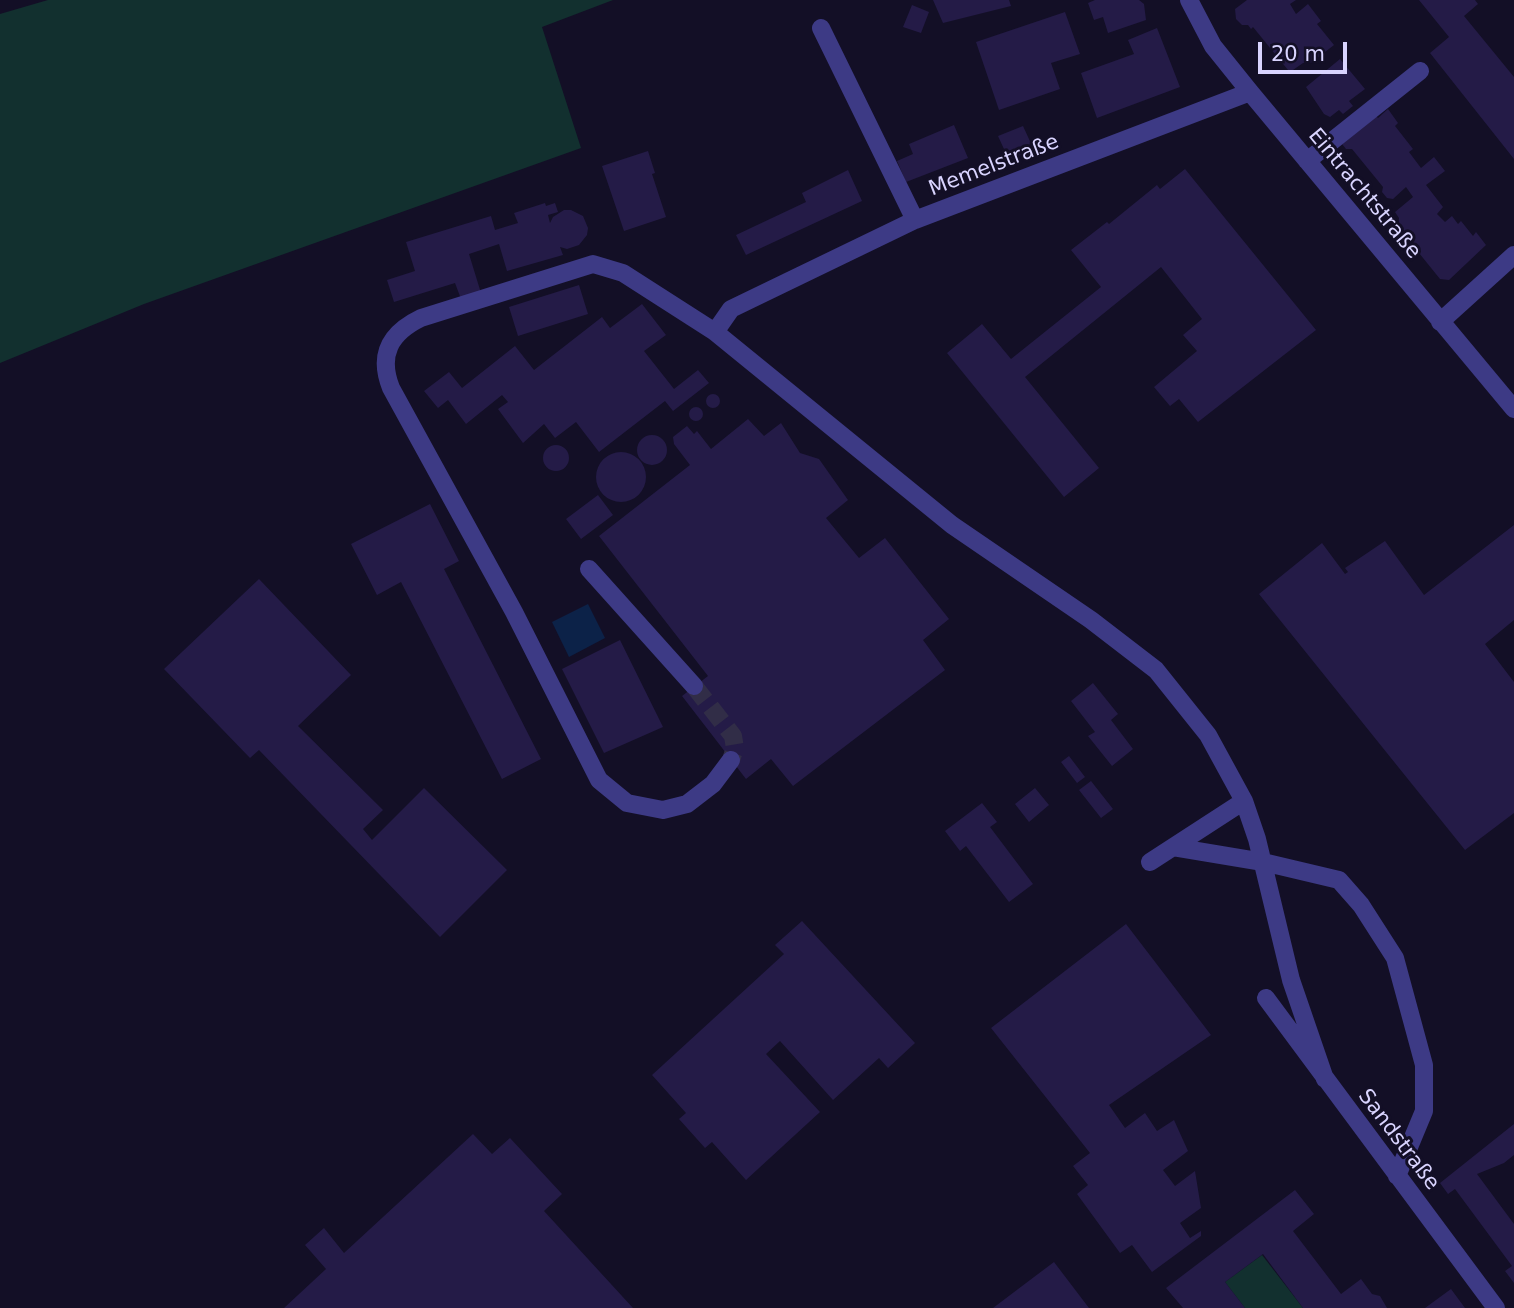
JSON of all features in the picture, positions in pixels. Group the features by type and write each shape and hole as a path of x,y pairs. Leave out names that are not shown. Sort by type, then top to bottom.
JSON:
{"street":[{"name":"Eintrachtstraße","path":"1189,0 1213,46 1514,409"},
{"name":"Memelstraße","path":"821,28 915,220 1250,92"},
{"path":"1307,161 1420,71"},
{"path":"715,332 731,309 915,220"},
{"path":"1440,322 1514,255"},
{"path":"731,760 713,784 687,804 663,810 627,803 599,780 514,612 386,374 392,339 403,327 421,318 593,264 623,273 715,332 952,525 1091,620 1156,670 1208,735 1244,801 1263,862 1291,980 1325,1079"},
{"path":"589,569 694,686"},
{"path":"1150,862 1244,801"},
{"path":"1173,847 1263,862 1339,880 1361,905 1395,958 1424,1065 1424,1111 1397,1176"},
{"name":"Sandstraße","path":"1266,998 1496,1308"}],"green space":[{"path":"48,0 613,0 542,27 581,148 144,304 0,363 0,14"},
{"path":"1262,1255 1303,1308 1245,1308 1225,1282"}],"water":[{"path":"588,604 605,638 569,657 552,622"}],"building":[{"path":"933,0 1009,0 1011,6 943,23"},
{"path":"1095,0 1139,0 1144,4 1146,20 1108,33 1103,17 1094,20 1088,3"},
{"path":"1247,0 1296,0 1290,4 1296,14 1308,4 1321,21 1317,24 1334,45 1311,63 1303,63 1293,70 1288,70 1253,27 1251,29 1248,25 1242,25 1236,19 1235,9"},
{"path":"1419,0 1475,0 1478,4 1464,16 1514,77 1514,159 1430,53 1449,37"},
{"path":"912,5 929,12 921,33 903,27"},
{"path":"1065,12 1080,54 1051,63 1060,89 999,110 976,42"},
{"path":"1157,28 1180,87 1097,118 1081,73 1134,54 1128,40"},
{"path":"1340,59 1365,89 1349,101 1353,106 1343,114 1339,110 1330,117 1324,114 1306,87"},
{"path":"1388,109 1398,123 1395,126 1413,149 1409,152 1421,168 1434,157 1445,171 1426,185 1443,207 1437,214 1445,222 1452,216 1458,224 1461,221 1473,236 1476,232 1486,245 1449,280 1440,279 1398,227 1399,218 1395,212 1413,197 1406,187 1393,199 1387,198 1382,192 1383,187 1352,149 1346,149 1342,144 1374,114 1378,118"},
{"path":"954,125 968,158 906,182 897,161 913,154 909,144"},
{"path":"1023,126 1034,150 1009,160 998,136"},
{"path":"648,151 655,173 652,174 666,217 624,231 602,166"},
{"path":"1185,169 1316,330 1198,422 1179,399 1170,406 1154,387 1197,351 1183,335 1202,319 1161,267 1025,377 1099,468 1064,497 947,353 982,324 1011,359 1101,287 1071,250 1107,222 1109,224 1157,185 1160,189"},
{"path":"848,170 862,201 746,255 736,235 806,202 802,193"},
{"path":"545,203 546,206 555,203 558,212 548,215 550,223 553,217 564,210 571,210 583,216 588,228 587,235 579,245 567,249 560,247 563,255 507,271 499,244 469,254 481,293 461,299 455,283 394,302 387,280 415,271 406,242 491,216 495,230 518,223 514,213"},
{"path":"579,285 588,314 518,336 509,307"},
{"path":"642,304 666,335 644,351 674,389 698,370 709,383 673,411 665,401 599,452 576,422 555,438 544,424 523,443 498,409 508,402 502,395 466,424 448,400 438,408 424,391 449,372 462,388 515,346 534,370 602,317 610,328"},
{"path":"713,394 718,396 718,406 713,408 708,406 706,401 708,396"},
{"path":"693,407 699,407 703,414 699,421 693,421 689,417 689,411"},
{"path":"748,419 764,436 781,423 800,453 819,459 848,500 826,518 859,558 885,538 949,619 923,640 945,670 793,786 771,759 746,779 682,696 708,676 599,536 690,465 674,444 673,437 687,426 694,434 697,431 711,449"},
{"path":"652,435 663,439 667,450 663,461 652,465 641,461 637,450 641,439"},
{"path":"556,445 565,449 569,458 565,467 556,471 547,467 543,458 547,449"},
{"path":"621,452 639,459 646,477 639,495 621,502 603,495 596,477 603,459"},
{"path":"598,495 613,515 581,539 566,519"},
{"path":"430,504 459,561 444,569 541,759 502,779 401,582 377,595 351,544"},
{"path":"1514,525 1514,620 1485,644 1514,682 1514,813 1465,850 1259,594 1322,543 1345,574 1348,572 1345,568 1385,541 1424,595"},
{"path":"259,579 351,675 298,726 383,810 363,829 372,840 424,788 507,870 440,937 259,750 250,758 164,669"},
{"path":"620,640 663,727 604,753 562,669"},
{"path":"1093,683 1118,714 1111,720 1133,749 1112,766 1088,736 1095,732 1071,701"},
{"path":"1069,756 1085,777 1077,783 1061,762"},
{"path":"1091,781 1113,809 1101,818 1079,790"},
{"path":"1035,788 1049,805 1029,822 1015,804"},
{"path":"982,803 997,822 990,827 1033,884 1009,902 966,846 960,851 945,831"},
{"path":"802,921 915,1043 888,1068 879,1058 833,1100 780,1041 766,1054 820,1112 746,1180 712,1142 705,1148 679,1119 686,1113 652,1075 784,954 775,945"},
{"path":"1126,924 1211,1035 1109,1105 1125,1128 1145,1113 1157,1131 1174,1120 1188,1151 1163,1170 1175,1186 1195,1171 1201,1208 1180,1223 1190,1238 1201,1231 1201,1236 1152,1272 1132,1245 1120,1253 1077,1194 1088,1185 1073,1166 1090,1153 991,1028"},
{"path":"1514,1124 1514,1155 1504,1163 1477,1174 1514,1224 1514,1283 1505,1271 1512,1266 1455,1189 1448,1194 1440,1183"},
{"path":"473,1134 492,1154 510,1138 562,1194 544,1211 633,1308 284,1308 326,1269 305,1245 324,1228 344,1253"},
{"path":"1295,1190 1314,1214 1293,1231 1341,1294 1361,1279 1372,1294 1380,1296 1387,1308 1303,1308 1263,1254 1225,1282 1245,1308 1183,1308 1166,1288"},
{"path":"1054,1262 1089,1308 993,1308 1034,1277"},
{"path":"1451,1289 1465,1308 1425,1308"}],"tunnel":[{"path":"694,686 733,736 735,748 731,760"}]}
